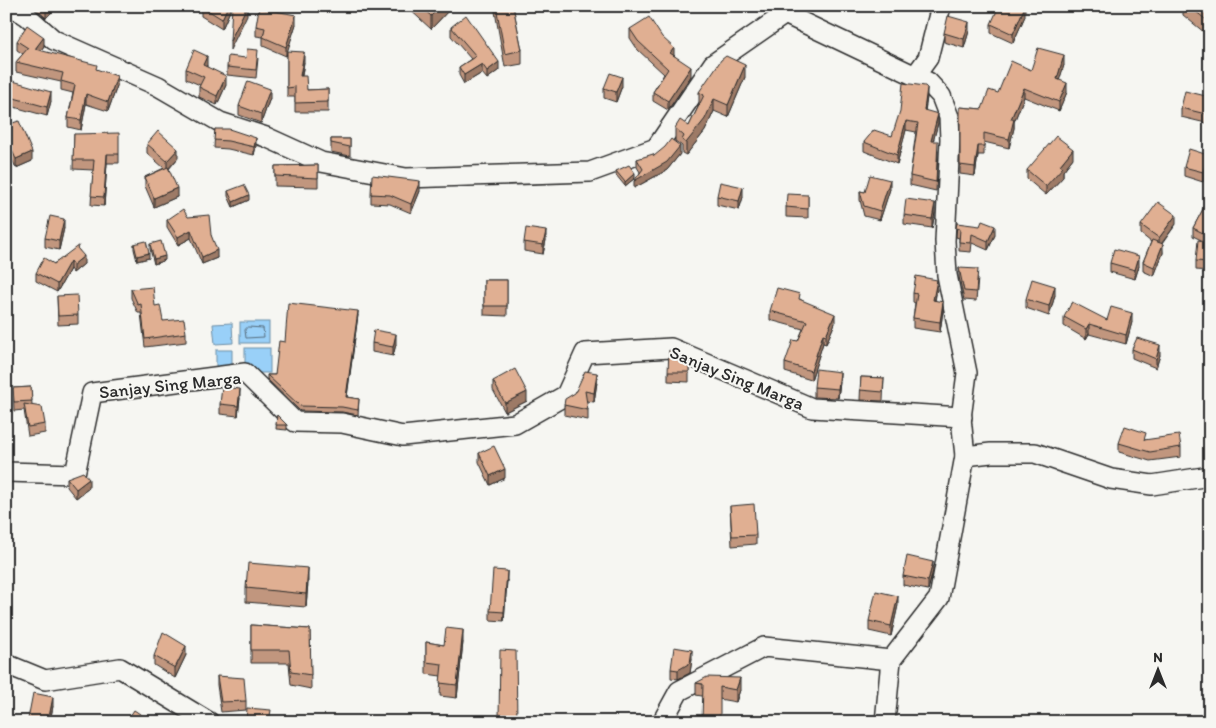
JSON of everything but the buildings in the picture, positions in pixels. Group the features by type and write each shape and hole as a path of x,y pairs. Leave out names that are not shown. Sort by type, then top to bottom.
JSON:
{"street":[{"path":"11,6 27,16 54,40 158,86 220,122 266,137 321,162 406,178 590,172 656,148 713,64 783,10 928,82 941,96 949,117 950,139 945,241 946,275 967,373 962,418 965,456 939,598 891,660 885,722"},
{"path":"915,76 928,58 941,6"},
{"name":"Sanjay Sing Marga","path":"6,472 75,474 92,392 245,373 295,422 342,423 403,436 515,424 566,395 585,353 661,348 671,348 812,408 962,418"},
{"path":"965,456 991,453 1034,453 1111,479 1152,485 1210,476"},
{"path":"662,722 679,691 764,647 891,660"},
{"path":"6,664 45,680 120,668 209,722"}],"water":[{"path":"240,322 269,322 269,343 240,343"},
{"path":"232,323 233,343 215,344 213,324"},
{"path":"245,348 270,348 270,373 245,373"},
{"path":"216,350 232,350 232,375 216,374"}]}
